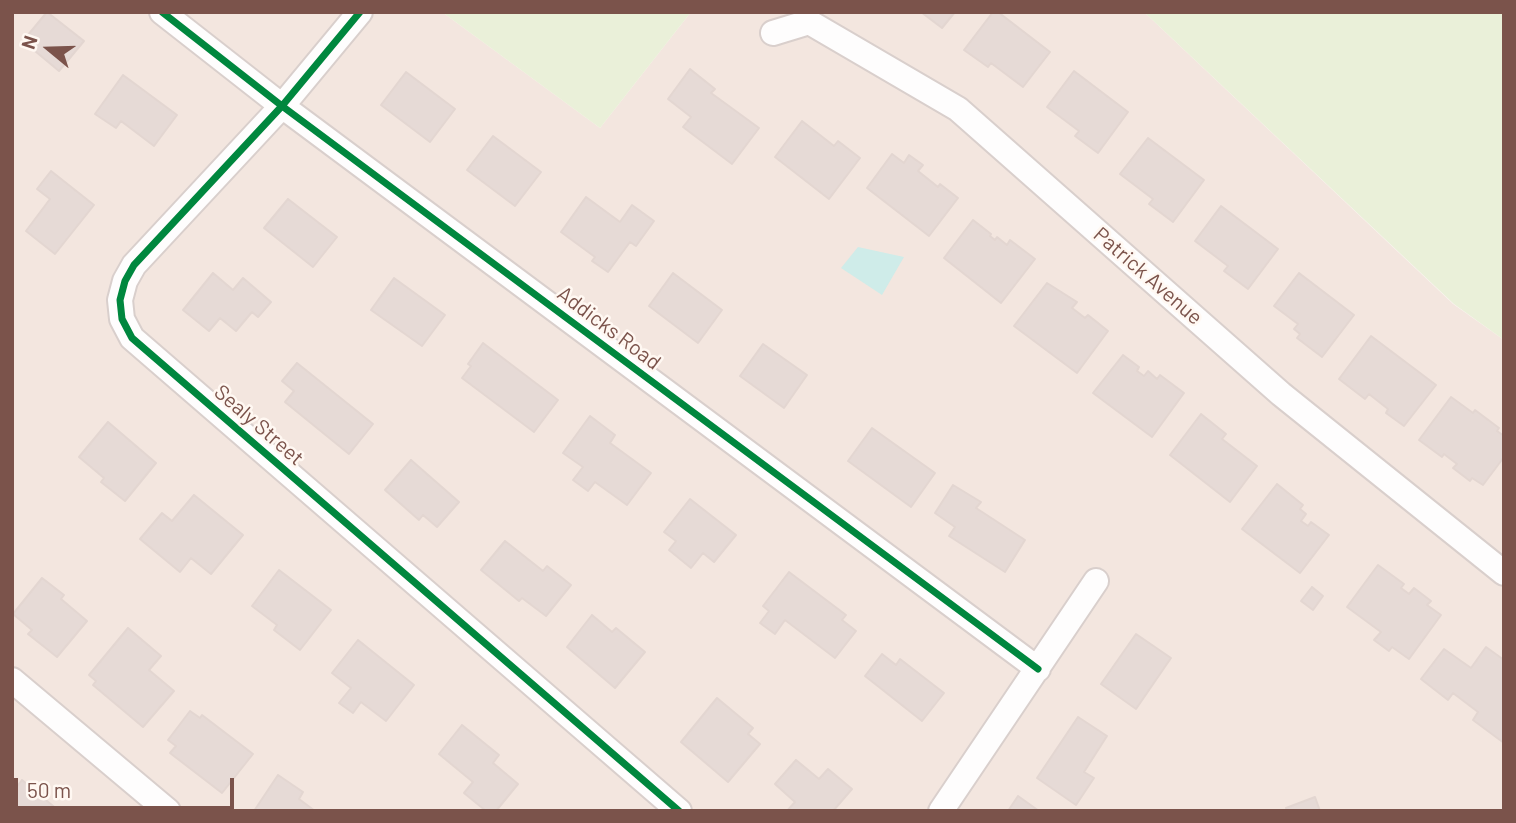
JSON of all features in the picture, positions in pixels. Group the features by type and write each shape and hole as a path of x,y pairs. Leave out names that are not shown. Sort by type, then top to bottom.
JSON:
{"street":[{"name":"Addicks Road","path":"162,12 282,106 1038,669"},
{"name":"Sealy Street","path":"360,12 282,106 134,265 125,281 120,300 122,319 132,338 679,811"},
{"name":"Patrick Avenue","path":"773,33 809,22 958,108 1281,394 1504,573"},
{"path":"941,811 1096,581"},
{"path":"12,680 168,811"}],"shaded area":[{"path":"12,12 442,12 600,128 691,12 1144,12 1453,304 1504,340 1504,811 12,811"}],"green space":[{"path":"442,12 691,12 600,128"},
{"path":"1144,12 1504,12 1504,340 1454,304"}],"water":[{"path":"858,247 904,257 882,295 841,268"}],"building":[{"path":"47,12 84,41 59,71 23,41"},
{"path":"921,12 955,12 942,28"},
{"path":"993,12 998,12 1050,52 1023,87 991,63 988,67 964,50"},
{"path":"690,69 715,89 711,93 759,128 732,164 683,127 691,117 668,99"},
{"path":"1074,71 1128,112 1098,153 1075,136 1079,131 1047,107"},
{"path":"406,72 455,109 430,142 381,105"},
{"path":"123,75 177,115 154,146 121,121 116,128 95,114"},
{"path":"802,121 834,146 838,141 860,158 829,199 775,157"},
{"path":"493,136 541,172 515,206 467,170"},
{"path":"1148,138 1204,180 1173,222 1149,204 1153,199 1120,174"},
{"path":"892,154 904,163 909,155 923,165 918,171 958,198 929,236 867,188"},
{"path":"51,171 94,205 55,254 26,231 50,199 37,189"},
{"path":"586,197 620,222 632,205 654,221 636,246 630,242 608,272 592,261 595,257 561,232"},
{"path":"288,199 337,237 313,267 264,228"},
{"path":"1221,206 1278,249 1248,289 1224,271 1228,266 1195,241"},
{"path":"973,220 995,240 997,237 1007,245 1010,240 1035,259 1001,303 944,258"},
{"path":"213,273 233,290 243,278 271,302 258,317 252,312 236,331 220,318 209,331 183,310"},
{"path":"673,273 722,310 698,343 649,306"},
{"path":"1299,273 1354,315 1322,357 1297,338 1300,334 1294,329 1298,324 1274,306"},
{"path":"394,278 445,315 422,346 371,310"},
{"path":"1047,283 1077,302 1072,308 1085,318 1088,315 1108,331 1077,373 1014,326"},
{"path":"1371,336 1436,385 1404,426 1386,413 1388,409 1369,394 1365,399 1339,379"},
{"path":"483,343 558,400 534,432 462,378"},
{"path":"763,344 807,375 784,408 740,376"},
{"path":"1123,355 1139,367 1137,371 1144,376 1148,371 1157,379 1160,375 1184,393 1152,437 1093,393"},
{"path":"297,363 373,424 349,454 285,402 294,391 282,381"},
{"path":"1451,397 1473,413 1475,410 1499,428 1497,431 1504,436 1504,457 1483,485 1472,478 1470,481 1453,468 1457,464 1419,440"},
{"path":"1201,414 1226,434 1222,439 1257,466 1230,502 1170,455"},
{"path":"590,416 615,435 610,443 651,473 627,505 595,482 588,491 573,480 583,467 563,453"},
{"path":"108,422 156,463 125,501 101,482 104,478 79,457"},
{"path":"872,428 935,473 911,507 848,461"},
{"path":"411,460 459,502 437,527 423,515 419,520 385,490"},
{"path":"1277,484 1303,505 1300,509 1306,514 1301,521 1308,526 1311,522 1329,535 1300,573 1242,529"},
{"path":"953,485 981,502 976,508 1025,540 1005,572 949,536 955,527 935,513"},
{"path":"194,495 243,535 211,574 191,558 180,572 140,539 162,513 172,521"},
{"path":"690,499 736,535 714,562 703,553 691,568 669,550 676,541 664,532"},
{"path":"505,541 543,571 547,566 571,585 546,616 522,598 519,601 481,570"},
{"path":"1378,565 1404,584 1401,588 1409,594 1414,588 1431,601 1427,605 1441,615 1409,659 1392,647 1389,651 1374,640 1381,632 1347,607"},
{"path":"279,570 331,610 300,650 274,630 277,625 252,606"},
{"path":"789,572 846,615 842,620 856,631 835,658 785,620 775,634 760,623 769,611 763,606"},
{"path":"42,578 64,595 61,599 87,621 57,657 28,634 32,630 13,614"},
{"path":"1312,587 1323,596 1313,610 1301,601"},
{"path":"592,615 612,632 616,628 645,652 615,688 567,647"},
{"path":"128,628 161,656 149,670 174,691 143,727 93,685 96,681 89,675"},
{"path":"1136,634 1171,658 1136,709 1101,684"},
{"path":"358,640 414,685 386,721 361,702 353,713 339,703 351,688 332,673"},
{"path":"1486,647 1504,660 1504,743 1473,720 1478,712 1453,693 1448,700 1421,679 1444,649 1471,668"},
{"path":"882,654 896,665 900,659 944,693 922,721 865,676"},
{"path":"717,698 753,728 748,734 760,744 728,782 681,742"},
{"path":"190,711 200,718 202,715 253,754 222,793 170,753 176,746 168,740"},
{"path":"1078,717 1107,736 1084,772 1094,778 1076,805 1037,778"},
{"path":"462,725 499,755 493,763 518,784 496,811 486,811 464,793 473,782 439,754"},
{"path":"796,760 819,779 828,769 852,789 833,811 787,811 795,802 775,784"},
{"path":"278,775 303,792 299,799 315,811 254,811"},
{"path":"22,780 59,811 12,811 12,793"},
{"path":"1018,796 1039,811 1008,811"},
{"path":"1315,797 1320,811 1287,811 1286,808"}],"cycle path":[{"path":"162,12 282,106 1038,669"},
{"path":"360,12 282,106 134,265 125,281 120,300 122,319 132,338 679,811"}]}
